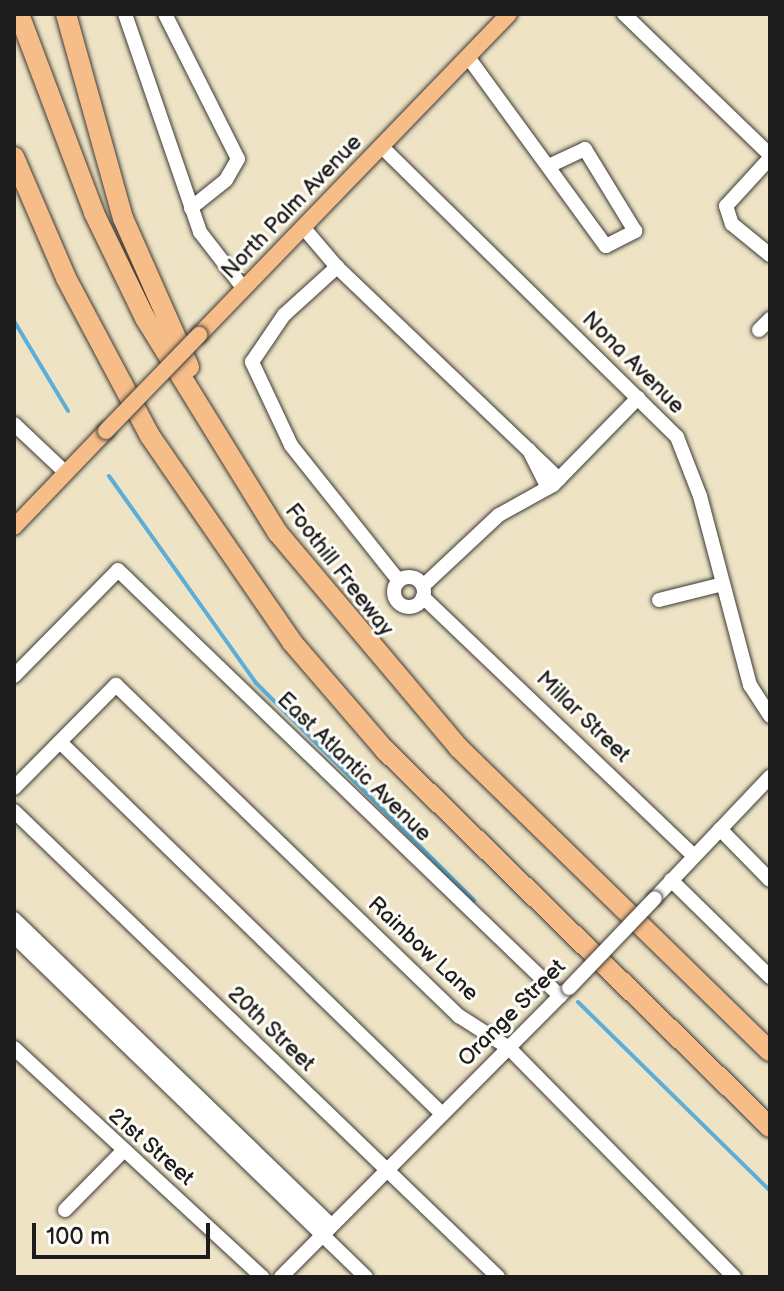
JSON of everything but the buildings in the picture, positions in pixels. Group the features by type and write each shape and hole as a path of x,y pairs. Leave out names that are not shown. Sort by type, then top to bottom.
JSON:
{"highway":[{"name":"Foothill Freeway","path":"19,14 94,213 145,318 242,481 326,597 459,748 770,1051"},
{"path":"66,14 105,164 144,272 194,377 326,597"},
{"path":"16,164 150,436 292,642 385,750 770,1127"}],"main road":[{"name":"North Palm Avenue","path":"14,527 509,14"}],"street":[{"path":"125,14 191,208 217,258 244,289"},
{"path":"165,14 238,159 226,180 191,208"},
{"path":"624,14 770,157 726,206 732,224 770,255"},
{"path":"468,57 550,165 606,246 635,231 585,149 550,165"},
{"name":"Nona Avenue","path":"382,147 677,437 690,463 750,685 770,716"},
{"path":"303,227 337,267 529,450 553,484"},
{"path":"337,267 284,315 252,362 291,445 399,581 399,602 412,606 499,515 553,484 638,398"},
{"path":"14,424 66,473"},
{"name":"East Atlantic Avenue","path":"14,676 118,570 565,992"},
{"path":"399,581 412,577 423,592"},
{"path":"659,600 723,584"},
{"name":"Millar Street","path":"423,592 694,856"},
{"name":"Rainbow Lane","path":"60,742 116,685 459,1016 509,1048 734,1277"},
{"path":"14,788 60,742 442,1114"},
{"name":"Orange Street","path":"281,1277 565,992 770,777"},
{"name":"20th Street","path":"14,811 498,1277"},
{"path":"720,829 770,880"},
{"path":"671,880 770,977"},
{"path":"14,919 327,1230 366,1277"},
{"path":"14,936 327,1230"},
{"name":"21st Street","path":"14,1048 122,1152 262,1277"},
{"path":"65,1210 122,1152"}],"waterway":[{"path":"14,321 68,411"},
{"path":"109,476 256,683 474,900"},
{"path":"578,1002 770,1191"}]}
